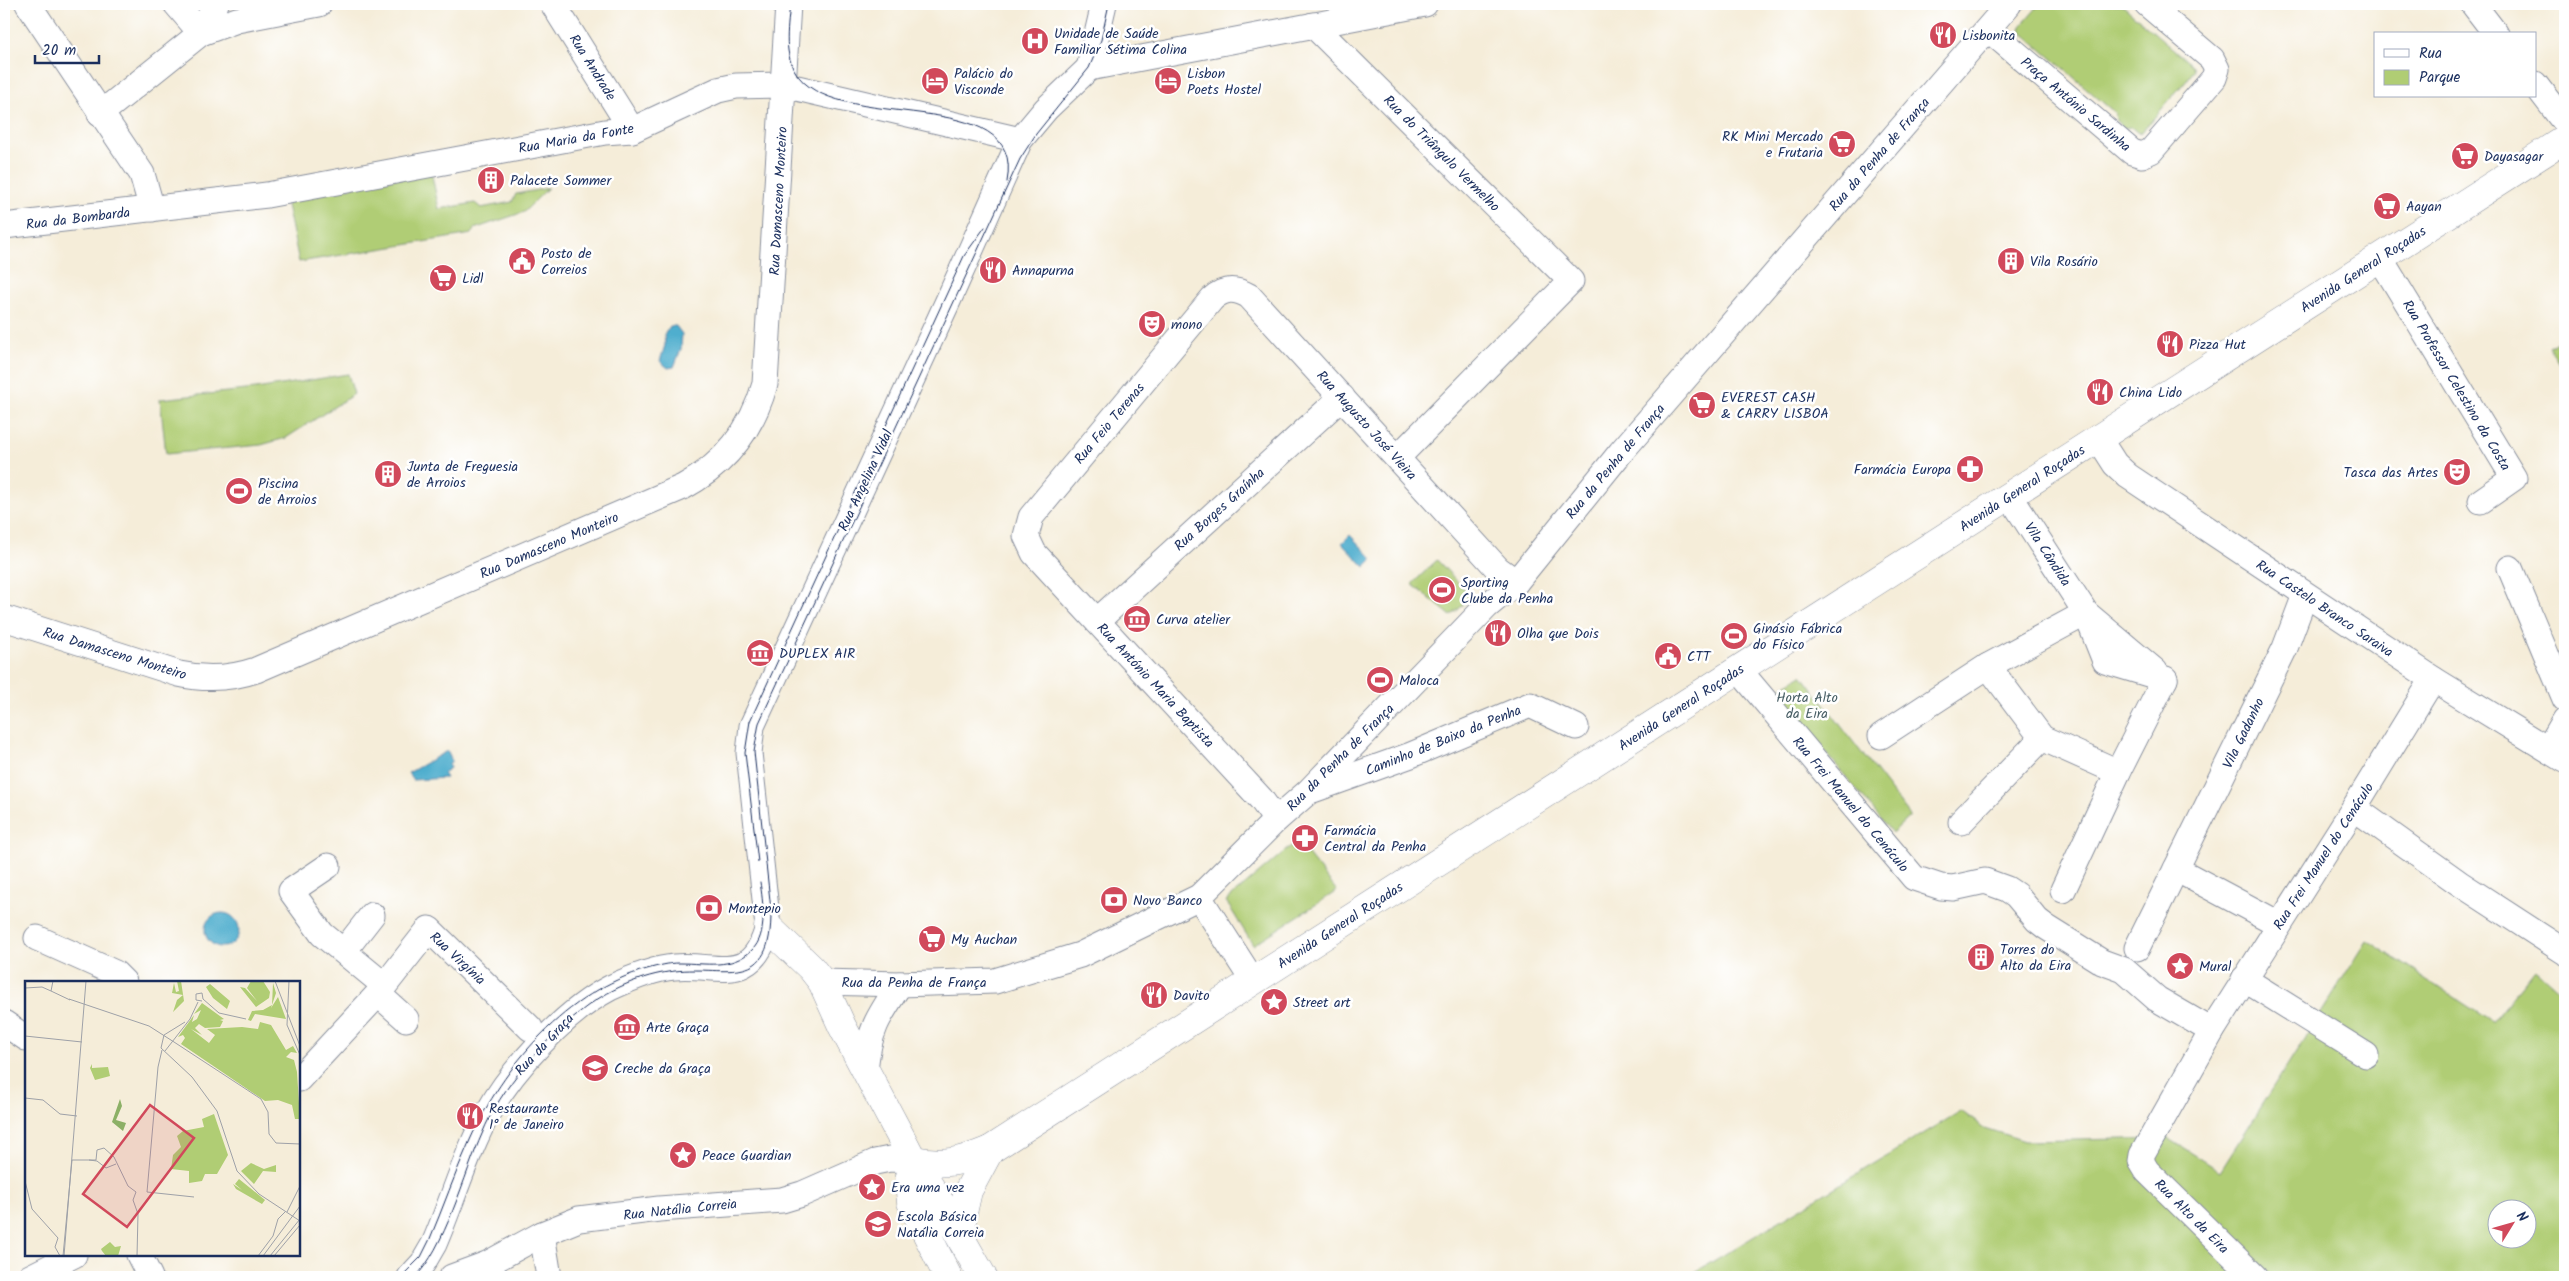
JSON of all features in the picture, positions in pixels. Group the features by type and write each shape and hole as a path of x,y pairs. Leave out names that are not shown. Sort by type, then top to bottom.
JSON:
{"street":[{"path":"28,4 142,174 152,209"},
{"path":"176,4 201,33"},
{"path":"201,33 216,4"},
{"path":"100,114 201,33 237,20 319,4"},
{"name":"Rua Andrade","path":"553,4 632,130"},
{"name":"Rua Damasceno Monteiro","path":"4,618 179,674 204,678 231,677 256,670 683,487 700,478 716,466 742,437 756,411 766,384 788,4"},
{"path":"1104,4 1089,68 1425,4"},
{"name":"Rua da Penha de França","path":"822,982 900,984 996,981 1080,955 1199,897 1276,820 1308,792 1487,606 1516,582 1621,452 2009,4"},
{"name":"Praça António Sardinha","path":"1988,29 2132,152 2142,155 2151,151 2214,78 2217,69 2212,59 2147,4"},
{"path":"2473,4 2494,32"},
{"name":"Rua do Triângulo Vermelho","path":"1313,25 1570,281 1397,458"},
{"name":"Rua Angelina Vidal","path":"768,927 749,753 752,726 1020,140 1046,109 1089,68"},
{"name":"Rua Maria da Fonte","path":"152,209 267,195 605,132 632,130 718,90 736,86 784,85 1020,140"},
{"path":"2536,85 2565,123"},
{"name":"Avenida General Roçadas","path":"913,1160 933,1164 950,1164 990,1150 2565,139"},
{"name":"Rua da Bombarda","path":"4,226 152,209"},
{"name":"Rua Professor Celestino da Costa","path":"2380,258 2514,478 2481,501"},
{"name":"Rua Augusto José Vieira","path":"1212,299 1218,293 1230,290 1249,296 1498,568 1516,582"},
{"name":"Rua Feio Terenas","path":"1034,553 1026,536 1031,517 1212,299"},
{"name":"Rua Borges Graínha","path":"1097,621 1342,397"},
{"name":"Rua Castelo Branco Saraiva","path":"2099,439 2115,464 2128,476 2433,679 2556,754"},
{"name":"Vila Cândida","path":"2010,496 2086,614 2165,679 2062,890"},
{"name":"Rua António Maria Baptista","path":"1034,553 1261,799 1276,820"},
{"path":"2510,568 2565,699"},
{"name":"Vila Gadanho","path":"2137,948 2286,648 2305,594"},
{"path":"1881,736 1988,666 2086,614"},
{"path":"1988,666 2042,738 2118,772"},
{"name":"Rua Frei Manuel do Cenáculo","path":"1738,670 1914,878 1941,887 1963,887 1985,882 2007,889 2016,895 2037,920 2046,927 2102,962 2124,970 2157,999 2212,1031"},
{"name":"Rua Frei Manuel do Cenáculo","path":"2145,1149 2212,1031 2354,808 2433,679"},
{"name":"Caminho de Baixo da Penha","path":"1308,792 1411,755 1530,705 1576,727"},
{"path":"2556,754 2565,720"},
{"path":"1961,822 2042,738"},
{"path":"2354,808 2459,883 2544,940 2562,945"},
{"path":"328,866 291,891 322,934 344,950 406,1019"},
{"path":"2176,869 2279,924"},
{"path":"1199,897 1253,981"},
{"path":"344,950 372,914"},
{"path":"768,927 811,968 822,982 865,1070 913,1160 983,1277"},
{"name":"Rua da Graça","path":"410,1277 423,1263 434,1244 490,1110 515,1074 564,1021 602,992 646,974 673,967 727,969 743,965 750,961 762,948 768,927"},
{"name":"Rua Virgínia","path":"381,989 429,929 530,1028"},
{"path":"37,938 115,973 123,981"},
{"path":"2244,979 2366,1055"},
{"path":"865,1070 867,1044 875,1022 900,984"},
{"path":"300,1079 381,989"},
{"path":"4,1023 25,1037"},
{"name":"Rua Alto da Eira","path":"2145,1149 2142,1161 2147,1171 2255,1277"},
{"path":"964,1244 962,1217 968,1191 990,1150"},
{"name":"Rua Natália Correia","path":"452,1277 487,1264 542,1234 579,1219 659,1209 782,1200 802,1194 875,1162 890,1159 913,1160"},
{"path":"913,1160 909,1182 911,1202 948,1277"},
{"path":"542,1234 549,1277"},
{"path":"30,1277 72,1256"},
{"path":"140,1256 150,1277"}],"green space":[{"path":"2040,4 2121,4 2193,66 2194,71 2142,132 2138,133 2131,127 2124,128 2116,121 2115,113 2020,31 2021,26"},
{"path":"431,171 439,209 475,203 481,208 512,202 516,194 548,188 524,212 474,229 472,234 299,262 287,205 292,199"},
{"path":"2565,335 2565,373 2548,346"},
{"path":"348,374 354,394 286,438 261,445 166,454 160,399 256,389"},
{"name":"Sporting Clube da Penha","path":"1437,560 1472,597 1451,616 1412,584"},
{"name":"Horta Alto da Eira","path":"1802,675 1910,816 1892,833 1788,706 1781,688"},
{"path":"1297,841 1337,891 1253,945 1226,901"},
{"path":"2367,940 2492,1022 2535,969 2565,996 2565,1277 1687,1277 1961,1111 1984,1128 2025,1141 2168,1138 2220,1171"}],"water":[{"path":"670,326 676,326 682,334 681,349 674,367 668,368 660,361 665,345 664,335"},
{"path":"1350,535 1373,559 1365,567 1342,543"},
{"path":"447,751 452,761 449,763 450,768 443,773 446,778 413,780 408,773"},
{"path":"222,913 234,918 239,930 234,942 222,947 210,942 205,930 210,918"}],"tram line":[{"path":"790,4 787,38 791,63 795,71 815,91 846,102 958,120 987,131 1005,151 1007,182"},
{"path":"415,1277 426,1265 435,1249 453,1210 475,1150 500,1099 524,1066 566,1023 602,996 637,980 675,971 729,971 743,969 755,964 764,953 769,936 771,910 754,752 759,723 1020,159 1036,134 1089,68 1101,40 1109,4"},
{"path":"758,862 745,753 750,721 964,256 985,227"},
{"path":"401,1277 421,1257 470,1140 500,1085 519,1059 565,1013 590,995 618,980 667,964 718,964 727,963 744,956 757,944 762,927 763,908 760,882"}],"place":[{"name":"Lisbonita","path":"1943,35"},
{"name":"Unidade de Saúde Familiar Sétima Colina","path":"1035,41"},
{"name":"Palácio do Visconde","path":"935,81"},
{"name":"Lisbon Poets Hostel","path":"1168,81"},
{"name":"RK Mini Mercado e Frutaria","path":"1842,144"},
{"name":"Dayasagar","path":"2465,156"},
{"name":"Palacete Sommer","path":"491,180"},
{"name":"Aayan","path":"2387,206"},
{"name":"Posto de Correios","path":"522,261"},
{"name":"Vila Rosário","path":"2011,261"},
{"name":"Annapurna","path":"993,270"},
{"name":"Lidl","path":"443,278"},
{"name":"mono","path":"1152,324"},
{"name":"Pizza Hut","path":"2170,344"},
{"name":"China Lido","path":"2100,392"},
{"name":"EVEREST CASH & CARRY LISBOA","path":"1702,405"},
{"name":"Farmácia Europa","path":"1970,469"},
{"name":"Tasca das Artes","path":"2457,472"},
{"name":"Junta de Freguesia de Arroios","path":"388,474"},
{"name":"Piscina de Arroios","path":"239,491"},
{"name":"Sporting Clube da Penha","path":"1442,590"},
{"name":"Curva atelier","path":"1137,619"},
{"name":"Olha que Dois","path":"1498,633"},
{"name":"Ginásio Fábrica do Físico","path":"1734,636"},
{"name":"DUPLEX AIR","path":"760,653"},
{"name":"CTT","path":"1668,656"},
{"name":"Maloca","path":"1380,680"},
{"name":"Farmácia Central da Penha","path":"1305,838"},
{"name":"Novo Banco","path":"1114,900"},
{"name":"Montepio","path":"709,908"},
{"name":"My Auchan","path":"932,939"},
{"name":"Torres do Alto da Eira","path":"1981,957"},
{"name":"Mural","path":"2180,966"},
{"name":"Davito","path":"1154,995"},
{"name":"Street art","path":"1274,1002"},
{"name":"Arte Graça","path":"627,1027"},
{"name":"Creche da Graça","path":"595,1068"},
{"name":"Restaurante 1° de Janeiro","path":"470,1116"},
{"name":"Peace Guardian","path":"683,1155"},
{"name":"Era uma vez","path":"872,1187"},
{"name":"Escola Básica Natália Correia","path":"878,1224"}]}
